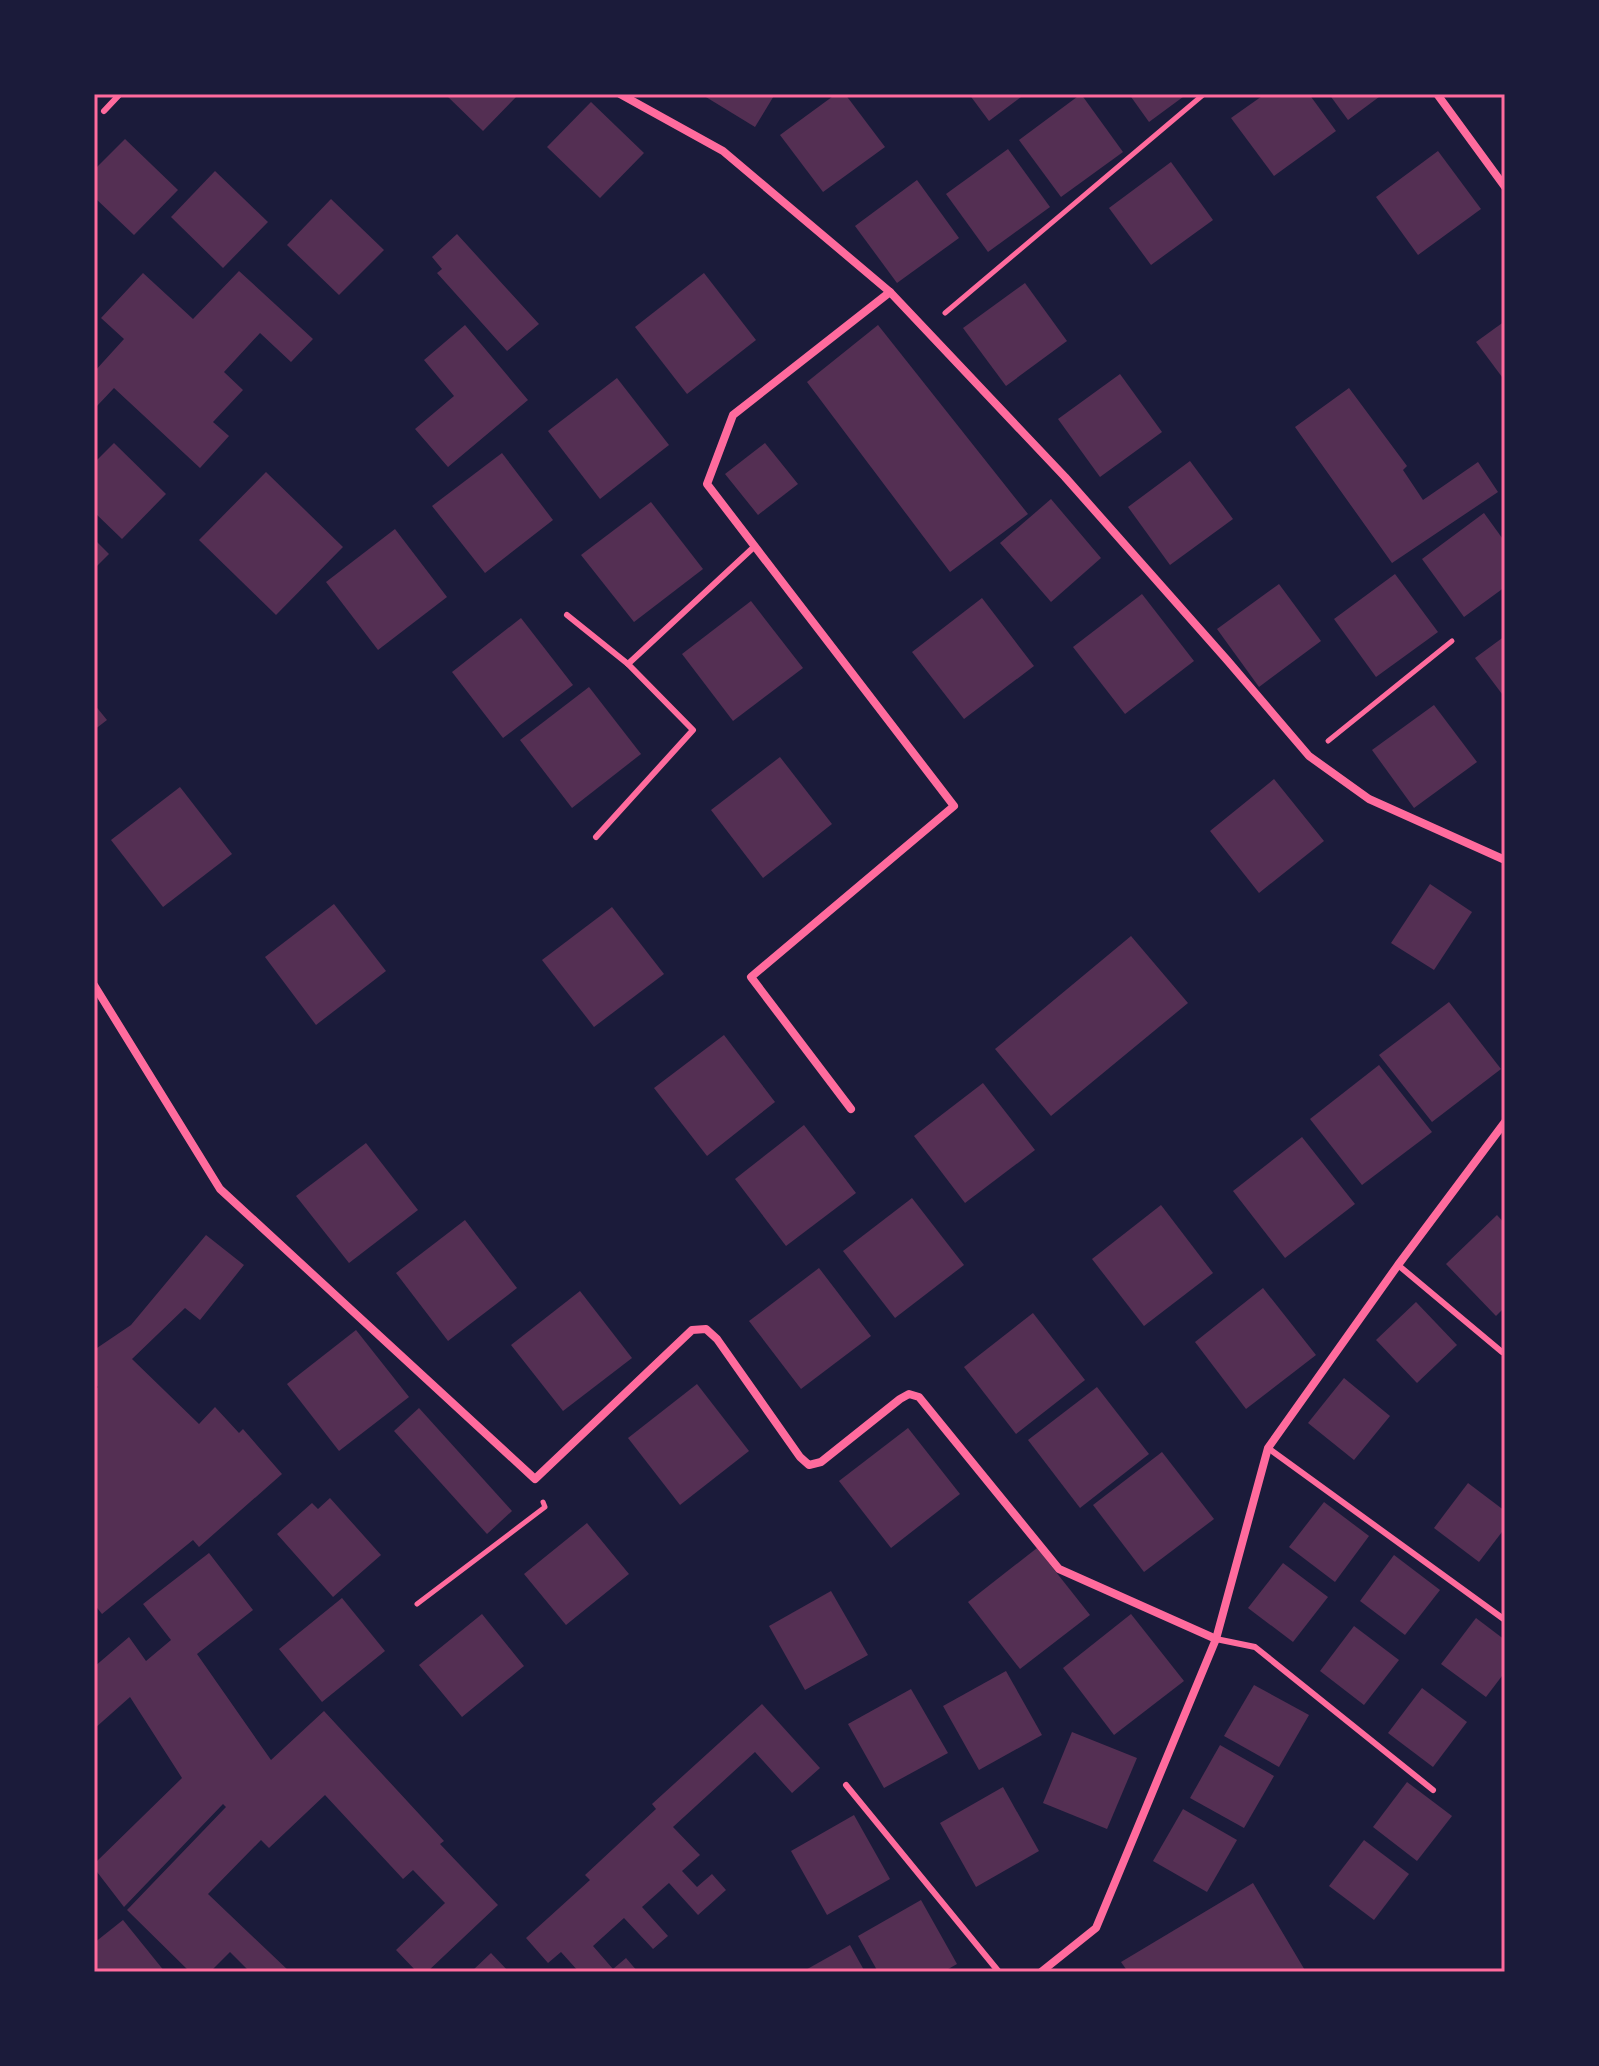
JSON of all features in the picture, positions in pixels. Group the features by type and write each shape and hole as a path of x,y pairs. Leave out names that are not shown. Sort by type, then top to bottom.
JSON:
{"street":[{"path":"620,94 723,151 890,292 1065,477 1309,756 1369,799 1505,860"},
{"path":"1437,94 1505,187"},
{"path":"851,1109 751,977 954,806 707,484 733,415 890,292"},
{"path":"94,985 220,1189 535,1479 692,1330 706,1329 717,1339 800,1457 809,1465 821,1462 900,1399 909,1394 919,1397 1059,1569 1216,1639"},
{"path":"1041,1972 1096,1928 1216,1639 1268,1448 1398,1265 1505,1122"}],"lane":[{"path":"104,111 120,94"},
{"path":"628,664 755,546"},
{"path":"567,615 628,664 693,730 596,837"},
{"path":"1398,1265 1502,1352"},
{"path":"1268,1448 1505,1620"},
{"path":"1216,1639 1255,1647 1433,1790"},
{"path":"846,1785 999,1972"}],"path":[{"path":"926,329 1204,94"},
{"path":"1309,756 1452,641"},
{"path":"417,1604 545,1507 535,1479"}],"building":[{"path":"445,94 519,94 483,131"},
{"path":"701,94 775,94 755,127"},
{"path":"836,94 845,94 885,147 823,192 780,135"},
{"path":"969,94 1025,94 989,121"},
{"path":"1081,94 1123,152 1061,197 1019,140"},
{"path":"1129,94 1187,94 1149,122"},
{"path":"1265,94 1309,94 1336,131 1274,176 1231,118"},
{"path":"1329,94 1383,94 1348,120"},
{"path":"591,102 644,153 600,198 547,147"},
{"path":"125,139 178,190 134,235 94,197 94,170"},
{"path":"1008,149 1050,207 988,252 946,194"},
{"path":"1438,151 1481,209 1418,255 1376,197"},
{"path":"1171,162 1213,220 1151,265 1109,208"},
{"path":"215,171 268,222 223,268 171,217"},
{"path":"917,180 959,238 897,283 855,226"},
{"path":"331,199 384,250 339,295 287,245"},
{"path":"457,234 539,324 507,351 437,273 442,269 432,257"},
{"path":"239,271 313,339 291,362 260,333 224,372 243,390 213,422 229,436 200,468 114,388 97,406 94,403 94,372 124,339 101,318 143,273 193,319"},
{"path":"704,273 756,340 687,394 635,327"},
{"path":"1025,283 1067,341 1006,386 963,328"},
{"path":"1505,321 1505,381 1476,342"},
{"path":"465,325 528,400 448,467 415,429 454,396 424,360"},
{"path":"878,325 1028,514 950,572 807,382"},
{"path":"1120,374 1162,432 1100,477 1058,419"},
{"path":"617,378 669,445 600,499 548,431"},
{"path":"1349,388 1407,466 1403,470 1423,500 1478,462 1498,492 1392,563 1295,427"},
{"path":"114,443 166,494 122,539 94,512 94,463"},
{"path":"765,443 798,484 758,515 725,474"},
{"path":"502,453 553,520 485,573 432,506"},
{"path":"1190,461 1233,519 1170,565 1128,507"},
{"path":"266,472 343,547 276,615 199,540"},
{"path":"1051,499 1101,558 1051,602 1000,543"},
{"path":"651,502 703,569 634,622 581,555"},
{"path":"1484,513 1505,542 1505,587 1464,617 1422,559"},
{"path":"395,529 447,597 378,650 326,582"},
{"path":"94,539 109,554 94,569"},
{"path":"1395,574 1438,632 1376,677 1334,619"},
{"path":"1279,584 1321,641 1259,687 1217,629"},
{"path":"1142,594 1194,661 1125,714 1073,647"},
{"path":"982,598 1034,666 964,719 912,652"},
{"path":"751,601 803,668 733,721 682,654"},
{"path":"521,618 573,685 503,738 452,672"},
{"path":"1505,636 1505,698 1475,658"},
{"path":"589,687 641,754 572,808 520,740"},
{"path":"94,704 107,720 94,730"},
{"path":"1434,705 1477,762 1414,808 1372,750"},
{"path":"780,757 832,824 763,878 711,810"},
{"path":"1274,779 1324,841 1259,893 1210,831"},
{"path":"180,787 232,854 163,907 111,840"},
{"path":"1430,884 1472,912 1434,970 1391,943"},
{"path":"334,904 386,971 316,1025 265,957"},
{"path":"612,907 664,974 594,1027 542,960"},
{"path":"1131,936 1188,1003 1051,1116 995,1049"},
{"path":"1449,1002 1501,1069 1432,1122 1379,1055"},
{"path":"724,1035 775,1102 707,1156 654,1088"},
{"path":"1379,1065 1432,1132 1362,1185 1310,1119"},
{"path":"983,1083 1035,1150 965,1203 914,1136"},
{"path":"804,1125 856,1193 786,1246 735,1179"},
{"path":"1302,1137 1355,1204 1285,1258 1233,1191"},
{"path":"366,1143 418,1210 349,1263 296,1196"},
{"path":"912,1198 964,1265 895,1318 843,1251"},
{"path":"1161,1205 1213,1273 1144,1326 1092,1259"},
{"path":"1497,1215 1505,1224 1505,1307 1496,1316 1446,1264"},
{"path":"465,1220 517,1288 448,1341 396,1273"},
{"path":"206,1235 244,1265 200,1320 185,1308 132,1359 199,1424 215,1407 239,1433 243,1429 282,1474 199,1547 193,1540 102,1614 94,1604 94,1391 98,1387 94,1383 94,1350 131,1325"},
{"path":"819,1268 871,1336 801,1389 749,1321"},
{"path":"1263,1288 1316,1355 1246,1409 1195,1342"},
{"path":"580,1291 632,1358 563,1411 511,1345"},
{"path":"1416,1302 1457,1345 1417,1383 1376,1340"},
{"path":"1033,1313 1085,1380 1016,1434 964,1367"},
{"path":"356,1330 409,1397 339,1451 287,1384"},
{"path":"1344,1378 1390,1416 1354,1460 1308,1423"},
{"path":"697,1384 749,1451 680,1505 628,1438"},
{"path":"1097,1387 1149,1454 1080,1508 1028,1440"},
{"path":"419,1408 512,1511 487,1534 394,1431"},
{"path":"908,1428 960,1494 891,1548 839,1481"},
{"path":"1162,1452 1214,1519 1144,1572 1093,1505"},
{"path":"1468,1483 1505,1511 1505,1528 1479,1562 1434,1528"},
{"path":"330,1498 381,1555 333,1597 277,1534 312,1503 318,1509"},
{"path":"1324,1502 1369,1536 1335,1582 1289,1547"},
{"path":"587,1523 629,1574 566,1625 524,1574"},
{"path":"1037,1548 1090,1615 1020,1669 968,1602"},
{"path":"209,1553 253,1610 197,1654 271,1760 324,1711 444,1841 440,1844 498,1905 427,1972 417,1972 396,1950 445,1903 413,1870 403,1879 325,1795 269,1848 261,1840 208,1894 290,1972 250,1972 230,1952 210,1972 190,1972 127,1910 226,1807 223,1804 124,1907 94,1868 94,1864 182,1778 130,1697 94,1729 94,1667 129,1637 146,1661 171,1640 143,1604"},
{"path":"1394,1555 1440,1590 1405,1635 1360,1601"},
{"path":"1283,1563 1328,1597 1293,1642 1248,1608"},
{"path":"831,1591 868,1655 805,1690 769,1626"},
{"path":"342,1598 385,1651 322,1702 279,1649"},
{"path":"482,1614 524,1666 462,1717 419,1665"},
{"path":"1131,1614 1184,1681 1114,1735 1063,1668"},
{"path":"1476,1618 1505,1640 1505,1672 1486,1697 1441,1664"},
{"path":"1354,1626 1399,1660 1364,1705 1320,1671"},
{"path":"1006,1671 1042,1735 979,1770 943,1706"},
{"path":"1254,1685 1309,1715 1279,1767 1224,1736"},
{"path":"1422,1688 1467,1722 1433,1767 1388,1733"},
{"path":"911,1689 948,1753 884,1788 848,1724"},
{"path":"762,1704 820,1768 792,1793 755,1752 673,1827 700,1855 682,1871 697,1887 712,1874 726,1890 698,1915 669,1883 642,1907 668,1936 653,1949 624,1918 593,1946 613,1969 626,1958 638,1972 579,1972 561,1952 548,1963 526,1938 590,1880 585,1875 656,1809 652,1804"},
{"path":"1072,1732 1137,1758 1107,1829 1043,1803"},
{"path":"1220,1745 1274,1776 1244,1828 1190,1798"},
{"path":"1407,1782 1452,1816 1417,1861 1373,1827"},
{"path":"1003,1787 1039,1851 976,1887 940,1823"},
{"path":"1183,1809 1237,1840 1207,1892 1153,1861"},
{"path":"854,1815 890,1879 827,1915 791,1851"},
{"path":"1364,1840 1409,1874 1374,1920 1329,1886"},
{"path":"1253,1883 1306,1972 1128,1972 1121,1962"},
{"path":"921,1900 957,1964 943,1972 878,1972 858,1936"},
{"path":"123,1920 165,1972 94,1972 94,1943"},
{"path":"850,1945 865,1972 802,1972"},
{"path":"491,1953 509,1972 471,1972"}]}
